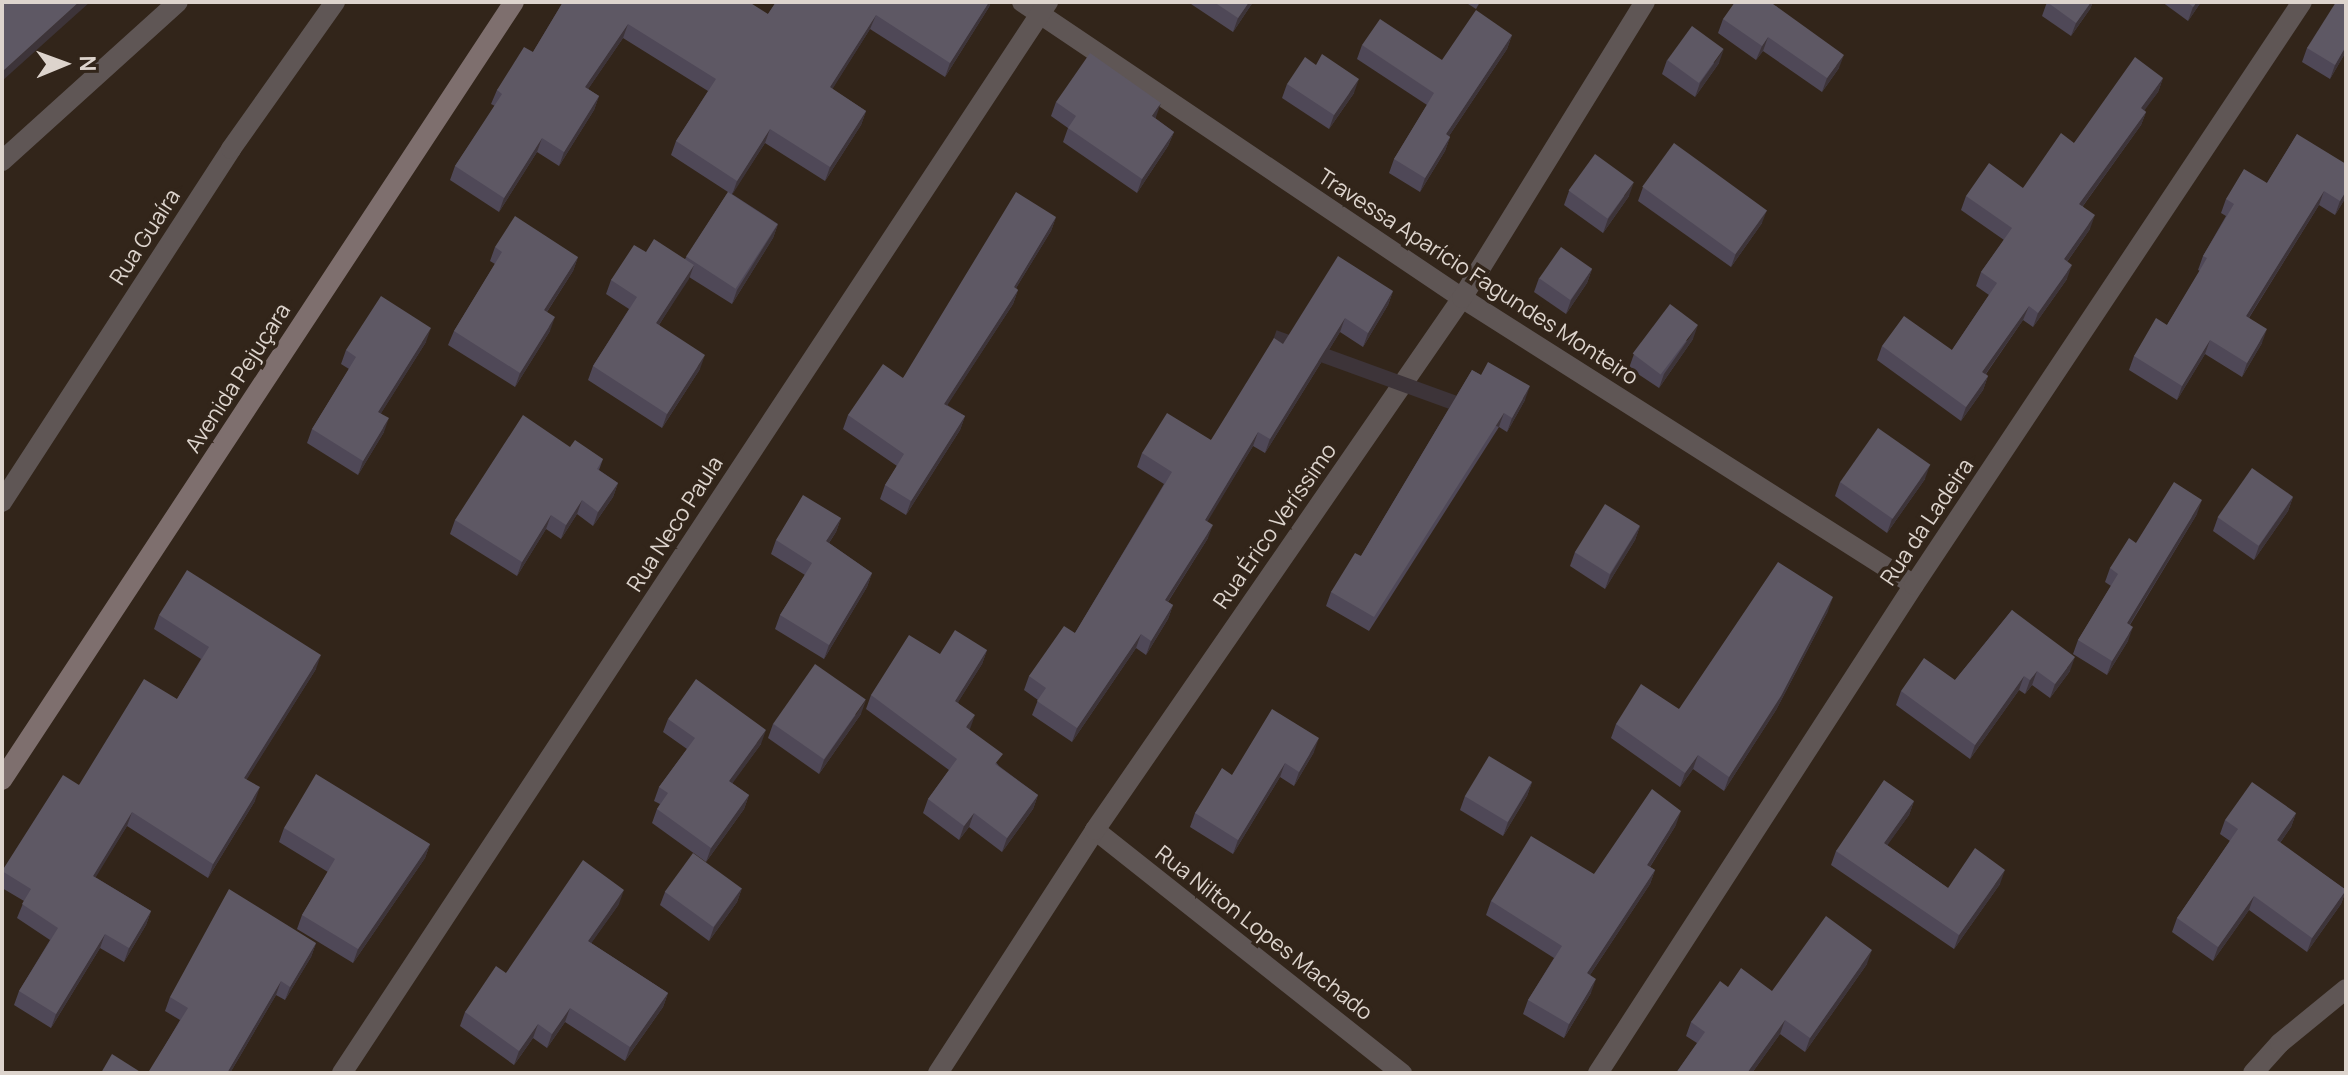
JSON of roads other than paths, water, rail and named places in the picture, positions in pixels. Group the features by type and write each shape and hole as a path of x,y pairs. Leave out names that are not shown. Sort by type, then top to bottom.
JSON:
{"street":[{"path":"2,161 178,2"},
{"name":"Rua Guaíra","path":"2,502 231,149 335,2"},
{"name":"Avenida Pejuçara","path":"2,780 514,2"},
{"name":"Travessa Aparício Fagundes Monteiro","path":"1022,2 1044,8 1462,298 1914,585"},
{"name":"Rua Érico Veríssimo","path":"938,1073 1095,830 1462,298 1645,2"},
{"name":"Rua da Ladeira","path":"1598,1073 1914,585 2302,2"},
{"name":"Rua Neco Paula","path":"342,1073 1044,8"},
{"name":"Rua Nilton Lopes Machado","path":"1095,830 1402,1073"},
{"path":"2253,1073 2280,1043 2346,989"}]}
